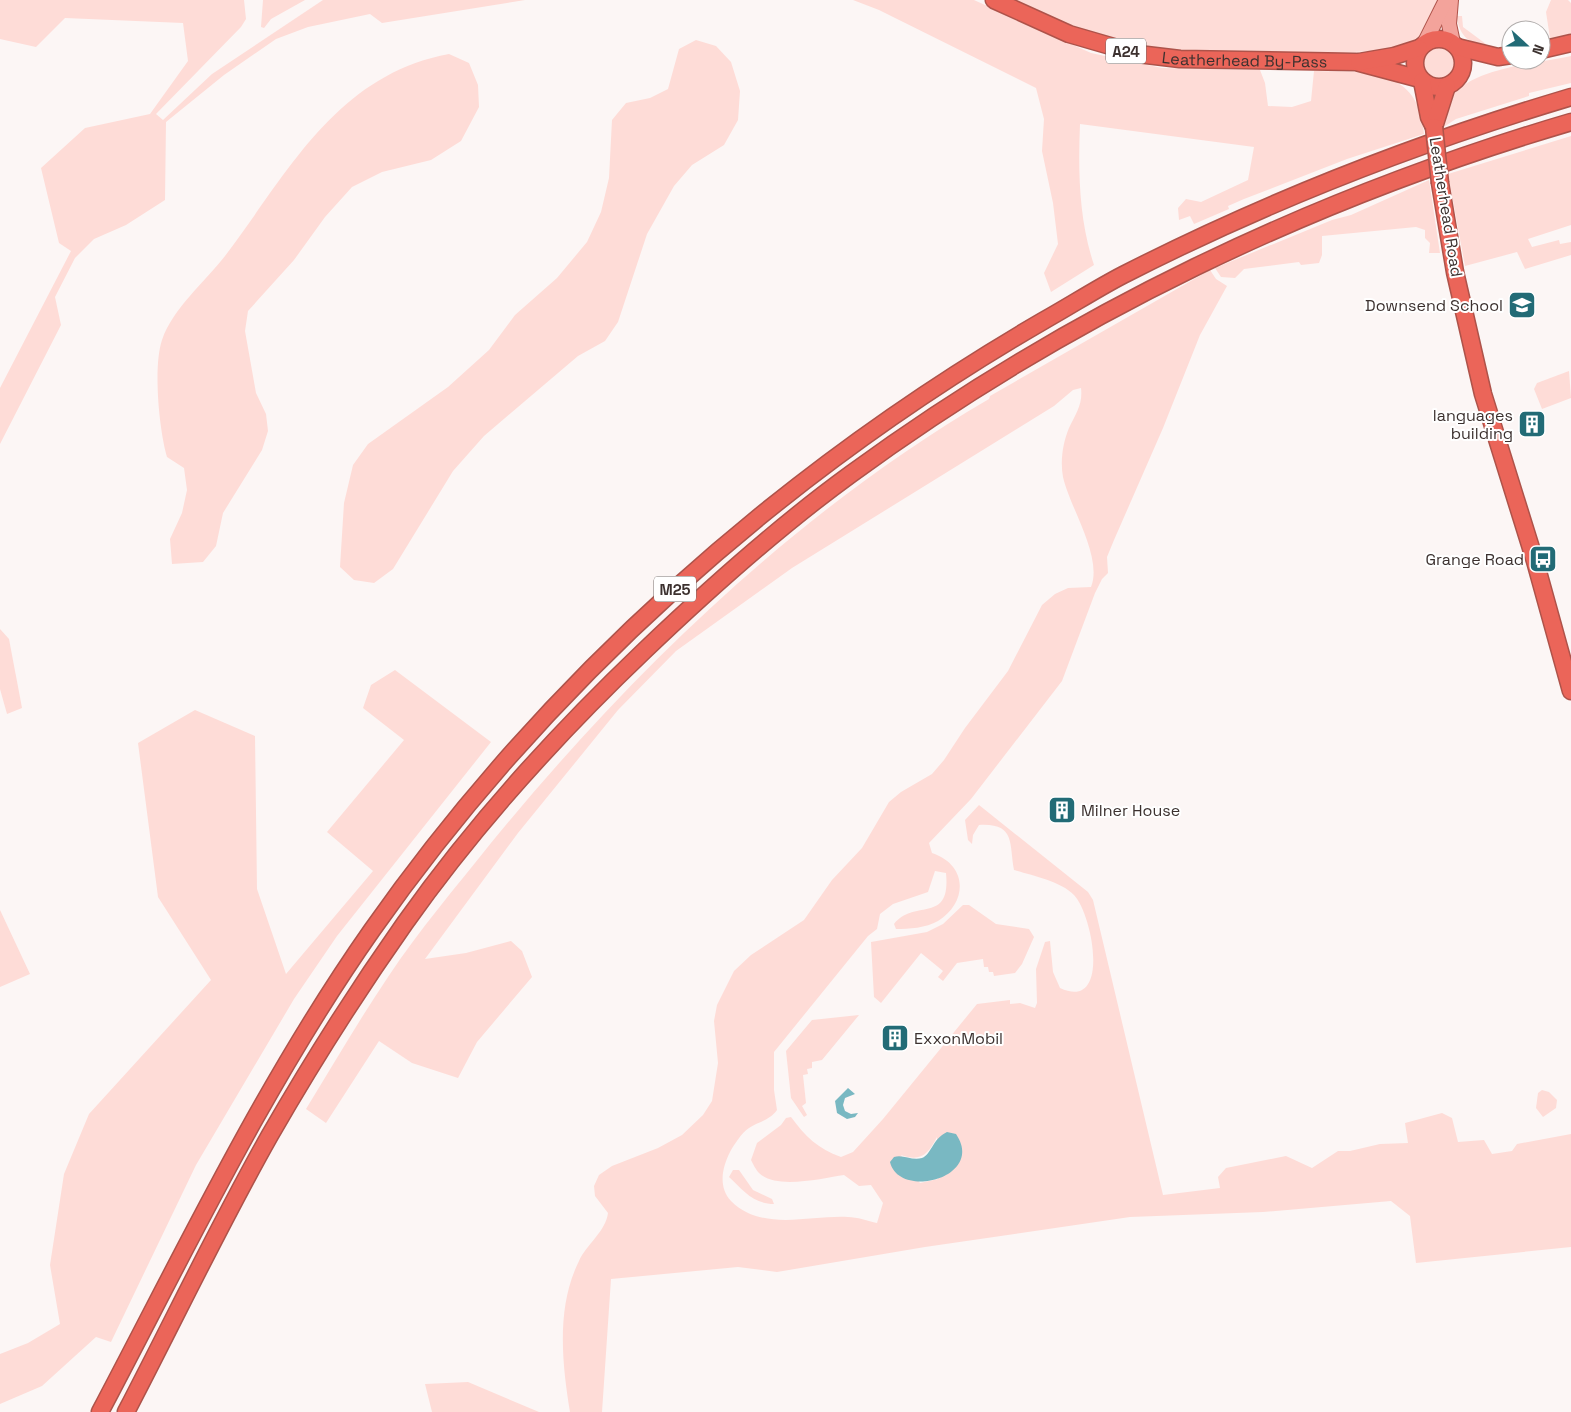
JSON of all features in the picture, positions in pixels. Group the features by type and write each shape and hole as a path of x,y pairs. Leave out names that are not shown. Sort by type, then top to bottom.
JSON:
{"highway":[{"name":"Leatherhead By-Pass","path":"994,0 1069,34 1117,49 1180,59 1356,62 1394,56 1421,46"},
{"path":"1501,55 1455,45 1438,38 1421,46 1414,64 1421,80 1434,87 1447,86 1460,74 1501,58"},
{"path":"1551,48 1571,43"},
{"path":"1455,45 1463,60 1460,74"},
{"name":"Leatherhead By-Pass","path":"1356,62 1421,80"},
{"name":"Leatherhead Road","path":"1421,80 1429,117 1434,127 1440,183 1455,272 1483,394 1535,561 1571,691"},
{"name":"Leatherhead Road","path":"1434,127 1447,86"},
{"name":"M25","path":"100,1412 289,1057 370,932 420,864 490,778 580,680 700,566 827,463 966,366 1121,276 1294,195 1382,161 1571,97"},
{"name":"M25","path":"126,1412 268,1138 336,1024 408,920 458,853 523,776 595,697 714,585 848,476 980,385 1158,284 1292,221 1389,183 1571,122"}],"main road":[{"path":"1421,46 1446,0"},
{"path":"1450,0 1449,24 1455,45"}],"shaded area":[{"path":"0,0 244,0 246,19 241,27 156,114 163,120 212,74 323,0 525,0 382,23 370,14 308,27 276,39 224,75 166,122 165,200 126,225 94,239 75,258 55,297 61,325 0,444 0,388 71,251 59,243 41,168 85,128 150,114 188,61 183,23 65,18 36,47 0,39"},
{"path":"263,0 305,0 271,19 264,28 261,27"},
{"path":"853,0 974,0 1091,53 1162,68 1260,70 1265,83 1268,106 1292,107 1311,101 1314,71 1371,74 1387,78 1401,85 1412,96 1420,112 1424,134 1347,159 1244,199 1228,206 1229,209 1194,224 1190,216 1179,220 1178,208 1186,199 1201,202 1248,180 1254,147 1080,124 1079,160 1082,213 1094,265 1051,292 1044,273 1058,244 1053,203 1042,151 1044,119 1036,88 879,10"},
{"path":"1012,0 1442,0 1430,25 1421,35 1395,50 1311,54 1211,53 1159,50 1109,39 1056,21"},
{"path":"1551,0 1568,0 1571,3 1571,39 1551,43 1551,20 1547,20 1546,12"},
{"path":"1457,16 1462,16 1463,27 1486,44 1485,46 1474,43 1465,37 1459,28"},
{"path":"696,40 716,46 731,62 740,91 738,120 724,145 692,165 674,186 647,234 618,322 605,341 578,356 484,436 453,471 393,569 374,583 354,580 340,567 344,503 353,465 368,444 448,387 489,350 515,315 557,278 587,242 601,212 609,178 612,120 626,103 650,98 668,89 679,49"},
{"path":"1438,45 1450,51 1456,63 1450,75 1438,81 1426,75 1420,63 1426,51"},
{"path":"449,54 469,63 478,85 479,107 461,141 431,160 382,172 352,187 325,217 294,260 248,311 245,331 256,393 266,414 268,431 262,450 223,513 216,546 203,562 172,564 170,539 182,513 187,490 184,468 167,457 160,415 158,398 159,352 167,328 181,306 225,256 294,161 318,132 345,105 375,83 410,65"},
{"path":"1571,56 1571,83 1529,93 1529,96 1456,119 1442,128 1445,108 1455,93 1470,81 1501,70 1551,70 1551,60"},
{"path":"1571,136 1571,225 1528,239 1532,247 1559,240 1560,244 1571,242 1571,255 1525,269 1517,252 1465,266 1448,174"},
{"path":"1429,180 1440,253 1429,253 1430,243 1425,238 1425,230 1416,227 1322,236 1322,255 1319,263 1301,265 1299,262 1244,269 1235,278 1221,277 1215,268 1332,220 1351,215"},
{"path":"1210,270 1216,279 1227,286 1200,335 1163,428 1114,540 1107,557 1108,573 1102,579 1095,593 1062,681 971,799 929,843 932,853 944,859 958,875 960,884 959,894 955,904 938,921 917,928 896,929 894,924 902,916 930,908 937,905 943,899 946,889 946,873 935,871 928,892 893,904 880,914 877,929 868,936 774,1052 774,1090 777,1110 767,1119 746,1130 732,1149 723,1171 723,1184 727,1196 743,1211 771,1219 848,1217 877,1223 883,1203 871,1185 859,1186 844,1175 800,1182 776,1181 766,1178 758,1172 751,1160 757,1143 781,1125 786,1118 791,1117 807,1136 825,1150 841,1157 853,1152 883,1119 977,1004 1010,1000 1010,1004 1020,1003 1035,1008 1037,1003 1036,969 1045,942 1050,941 1053,972 1060,988 1076,992 1086,986 1092,974 1093,958 1087,921 1081,906 1074,895 1061,886 1046,879 1014,870 1008,837 999,828 991,825 979,825 973,835 972,844 968,840 965,820 979,805 1088,892 1093,900 1163,1195 1220,1188 1218,1177 1226,1168 1286,1156 1312,1168 1338,1151 1350,1151 1380,1144 1408,1143 1405,1123 1442,1113 1452,1118 1458,1142 1484,1140 1492,1154 1512,1151 1517,1144 1571,1134 1571,1247 1416,1263 1410,1216 1391,1201 1263,1212 1130,1217 925,1247 777,1272 738,1267 611,1279 602,1412 570,1412 563,1355 564,1316 567,1297 579,1261 604,1226 608,1213 595,1196 594,1186 599,1175 612,1166 658,1148 682,1135 703,1115 712,1101 718,1063 714,1021 717,1005 734,971 751,955 804,920 832,880 862,848 889,802 901,792 932,774 944,760 965,728 1008,671 1042,605 1055,594 1068,588 1091,587 1094,575 1093,562 1063,477 1062,465 1065,439 1080,404 1081,388 1073,390 1054,406 792,568 676,651 618,710 518,833 425,959 466,953 511,941 522,951 532,977 477,1042 458,1078 412,1063 379,1041 326,1123 306,1109 367,1010 412,942 491,843 601,717 659,657 720,599 784,544 850,492 918,443 989,399 990,396","holes":["937,1137 938,1179 920,1183 901,1155 913,1158 923,1155"]},
{"path":"1569,371 1571,398 1542,409 1534,389 1537,383"},
{"path":"0,629 9,639 22,708 7,714 0,689"},
{"path":"395,670 491,742 337,936 294,999 196,1165 111,1342 96,1337 42,1386 0,1404 0,1354 28,1343 60,1324 50,1265 64,1174 89,1114 211,980 158,897 138,743 195,710 255,736 257,889 286,974 373,871 327,832 404,740 363,708 371,685"},
{"path":"963,905 969,905 996,924 1029,929 1034,937 1022,964 1015,973 994,976 993,972 989,972 988,967 984,967 983,959 957,963 943,981 938,977 943,971 921,953 881,1003 874,997 871,942 927,932 943,924"},
{"path":"0,910 30,974 0,987"},
{"path":"859,1015 822,1060 812,1062 812,1068 807,1069 808,1074 803,1075 806,1103 802,1106 807,1115 804,1117 791,1098 786,1051 812,1020"},
{"path":"1542,1090 1549,1092 1557,1100 1556,1108 1543,1117 1536,1108 1538,1093"},
{"path":"733,1170 739,1170 753,1190 772,1199 774,1204 760,1202 744,1191 729,1177"},
{"path":"468,1382 539,1412 432,1412 425,1384"}],"water":[{"path":"848,1088 855,1094 845,1098 843,1105 845,1111 851,1114 858,1113 855,1117 847,1119 837,1113 835,1101"},
{"path":"947,1132 956,1134 962,1149 960,1162 951,1172 938,1179 923,1181 908,1180 897,1174 890,1162 894,1157 922,1158 928,1153 938,1138"}],"place":[{"name":"Downsend School","path":"1522,305"},
{"name":"languages building","path":"1532,424"},
{"name":"Grange Road","path":"1543,559"},
{"name":"Milner House","path":"1062,810"},
{"name":"ExxonMobil","path":"895,1038"}]}
